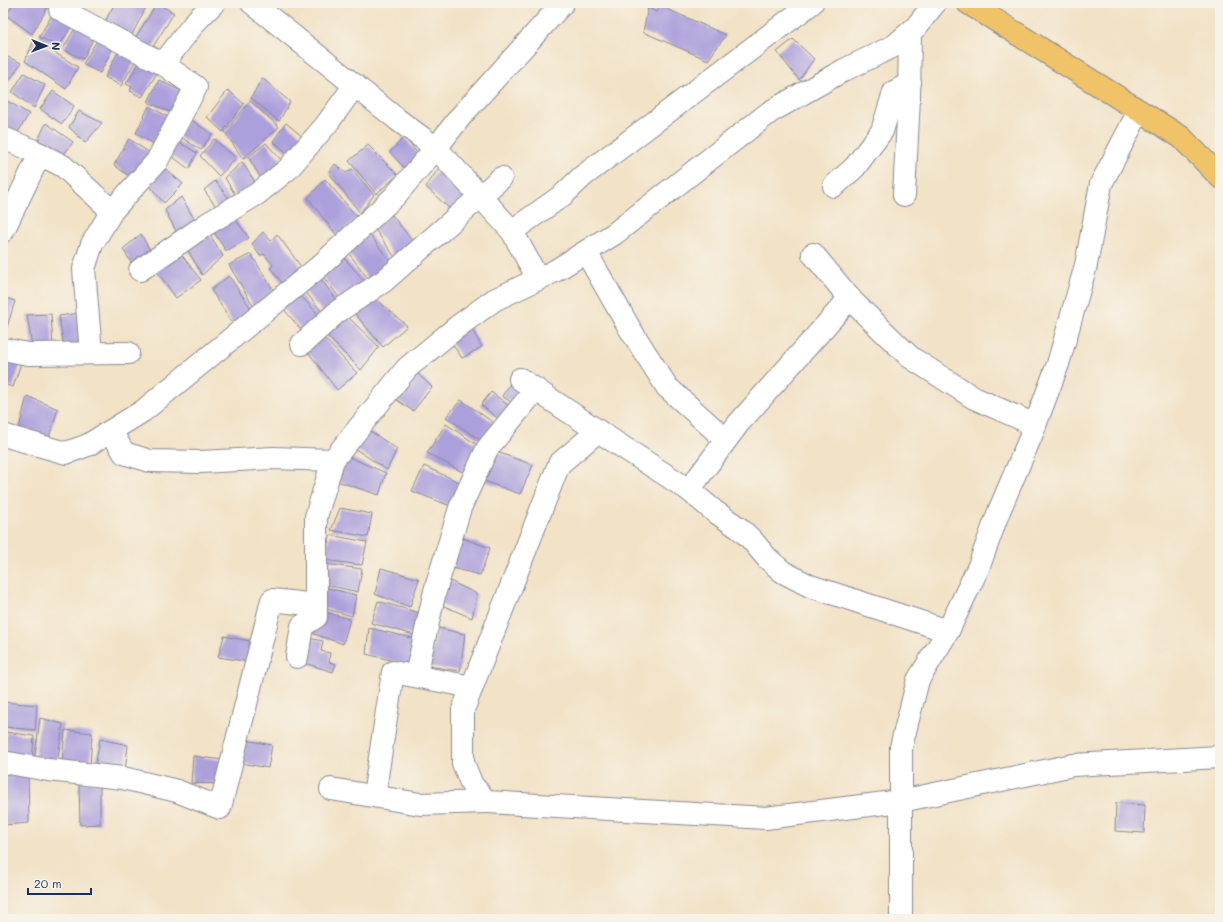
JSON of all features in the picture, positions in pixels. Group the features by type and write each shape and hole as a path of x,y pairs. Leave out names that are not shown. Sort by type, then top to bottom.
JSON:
{"highway":[{"path":"968,3 1181,138 1220,177"}],"street":[{"path":"60,3 60,9 163,64 196,87 158,161 112,211 92,244 84,269 92,353"},
{"path":"163,64 197,20 214,3"},
{"path":"252,3 436,148 512,231 538,279"},
{"path":"3,435 66,453 88,445 143,411 320,266 394,197 461,116 563,3"},
{"path":"512,231 563,195 595,167 812,3"},
{"path":"297,657 302,626 316,617 316,517 333,460 407,368 456,327 494,300 538,279 586,252 614,234 770,112 844,70 894,46 910,32 935,3"},
{"path":"904,195 910,83 910,32"},
{"path":"834,186 855,167 882,131 894,92 910,83"},
{"path":"140,270 207,224 257,194 288,169 326,125 356,85"},
{"path":"901,919 901,747 918,680 948,631 979,566 999,511 1036,425 1058,364 1086,265 1101,184 1139,111"},
{"path":"3,138 40,154 62,166 112,211"},
{"path":"3,231 40,154"},
{"path":"302,344 337,312 384,281 501,178"},
{"path":"586,252 630,329 667,387 726,440"},
{"path":"813,254 850,298 910,357 974,398 1036,425"},
{"path":"690,490 738,424 850,298"},
{"path":"3,349 28,354 128,353"},
{"path":"416,675 435,591 460,508 487,449 528,384 690,490 714,511 739,528 751,539 766,558 783,572 810,586 948,631"},
{"path":"110,431 124,453 150,461 200,462 273,458 333,460"},
{"path":"487,802 472,785 464,763 463,710 559,464 598,431"},
{"path":"3,762 123,778 177,791 220,808 272,600 316,605"},
{"path":"374,796 393,672 472,686"},
{"path":"331,789 420,804 487,802 766,818 901,801 1073,765 1220,757"}],"building":[{"path":"14,3 50,3 32,34 6,15"},
{"path":"115,3 148,3 128,43 102,27"},
{"path":"157,3 174,13 149,53 132,43"},
{"path":"660,6 726,35 708,60 643,32 648,8 656,12"},
{"path":"55,10 75,20 59,47 39,37"},
{"path":"78,23 96,33 83,59 63,49"},
{"path":"99,37 114,46 100,73 83,64"},
{"path":"793,39 814,59 799,80 777,52"},
{"path":"34,40 78,67 66,89 25,61"},
{"path":"120,48 137,58 121,86 105,77"},
{"path":"3,55 21,63 5,87 3,85"},
{"path":"142,59 159,70 142,97 130,91 132,87 126,84"},
{"path":"24,73 45,85 34,108 12,92"},
{"path":"262,78 290,102 279,121 251,98"},
{"path":"159,80 181,91 172,113 148,102"},
{"path":"228,90 244,104 223,132 207,117"},
{"path":"53,91 74,106 62,124 40,109"},
{"path":"4,99 29,114 17,134 3,127"},
{"path":"250,101 279,127 243,159 225,132"},
{"path":"149,106 174,120 159,147 136,133"},
{"path":"79,111 102,123 85,143 69,127"},
{"path":"188,118 212,134 201,150 179,136"},
{"path":"46,123 73,142 62,157 37,143"},
{"path":"286,123 304,138 291,156 273,141"},
{"path":"404,137 419,155 407,171 390,152"},
{"path":"129,139 153,155 133,179 114,165"},
{"path":"214,139 236,158 219,176 200,156"},
{"path":"177,141 197,153 189,169 169,154"},
{"path":"266,143 283,162 263,181 248,157"},
{"path":"368,145 398,175 376,194 349,161"},
{"path":"242,162 257,185 237,198 225,178"},
{"path":"335,164 346,173 352,169 374,195 360,213 329,173"},
{"path":"441,165 471,192 451,210 426,187"},
{"path":"162,166 183,184 164,203 149,185"},
{"path":"325,179 357,217 338,237 308,198"},
{"path":"215,181 232,202 220,212 204,190"},
{"path":"3,187 9,191 3,206"},
{"path":"181,197 198,225 178,235 165,210"},
{"path":"232,214 249,238 226,251 212,229"},
{"path":"392,215 414,243 397,260 374,228"},
{"path":"207,230 223,256 202,275 185,245"},
{"path":"367,231 392,264 370,281 347,251"},
{"path":"263,232 271,241 277,234 302,268 283,284 270,268 273,265 264,254 260,256 252,244"},
{"path":"141,234 153,256 135,269 123,249"},
{"path":"177,249 201,280 176,298 153,266"},
{"path":"251,254 274,291 254,307 229,265"},
{"path":"341,254 367,284 343,302 319,272"},
{"path":"318,275 339,303 324,314 303,289"},
{"path":"229,276 252,310 234,325 211,290"},
{"path":"296,291 319,315 304,333 281,306"},
{"path":"372,295 407,326 383,347 351,309"},
{"path":"3,297 15,301 3,340"},
{"path":"80,313 86,346 64,349 59,316"},
{"path":"51,314 53,347 32,346 27,315"},
{"path":"345,314 379,347 361,370 323,332"},
{"path":"470,326 482,347 462,358 448,338"},
{"path":"322,336 357,373 337,390 305,348"},
{"path":"3,356 21,363 13,387 3,384"},
{"path":"415,371 432,387 413,411 394,398"},
{"path":"512,381 523,390 514,404 502,396"},
{"path":"491,392 512,408 504,423 481,405"},
{"path":"27,396 58,409 48,440 18,432"},
{"path":"461,400 497,425 486,444 446,417"},
{"path":"446,424 479,446 466,474 427,453"},
{"path":"367,429 397,449 387,470 354,448"},
{"path":"494,451 533,465 520,494 484,481"},
{"path":"349,457 386,473 379,495 334,480"},
{"path":"424,466 461,483 453,507 412,491"},
{"path":"340,508 372,514 368,537 331,530"},
{"path":"330,535 367,542 362,565 324,560"},
{"path":"460,537 490,548 480,575 448,567"},
{"path":"325,564 362,569 358,592 323,584"},
{"path":"381,568 419,579 410,607 375,594"},
{"path":"444,578 477,594 472,618 437,603"},
{"path":"324,587 356,595 352,616 319,607"},
{"path":"378,601 423,614 418,636 371,623"},
{"path":"322,611 350,619 343,644 314,634"},
{"path":"369,628 416,639 411,665 366,654"},
{"path":"438,628 465,634 460,671 428,666"},
{"path":"224,636 255,642 250,662 218,657"},
{"path":"303,637 323,641 321,651 330,653 329,662 336,664 333,672 298,661"},
{"path":"3,702 37,705 35,730 3,727"},
{"path":"40,718 63,724 57,765 34,763"},
{"path":"65,730 92,733 90,768 62,763"},
{"path":"6,732 34,736 32,763 6,759"},
{"path":"100,739 128,745 125,771 95,767"},
{"path":"246,740 272,745 268,768 241,763"},
{"path":"193,756 223,760 221,784 191,783"},
{"path":"5,769 28,770 29,823 3,825"},
{"path":"79,782 100,783 100,824 80,825"},
{"path":"1116,803 1145,805 1144,833 1115,831"}]}
